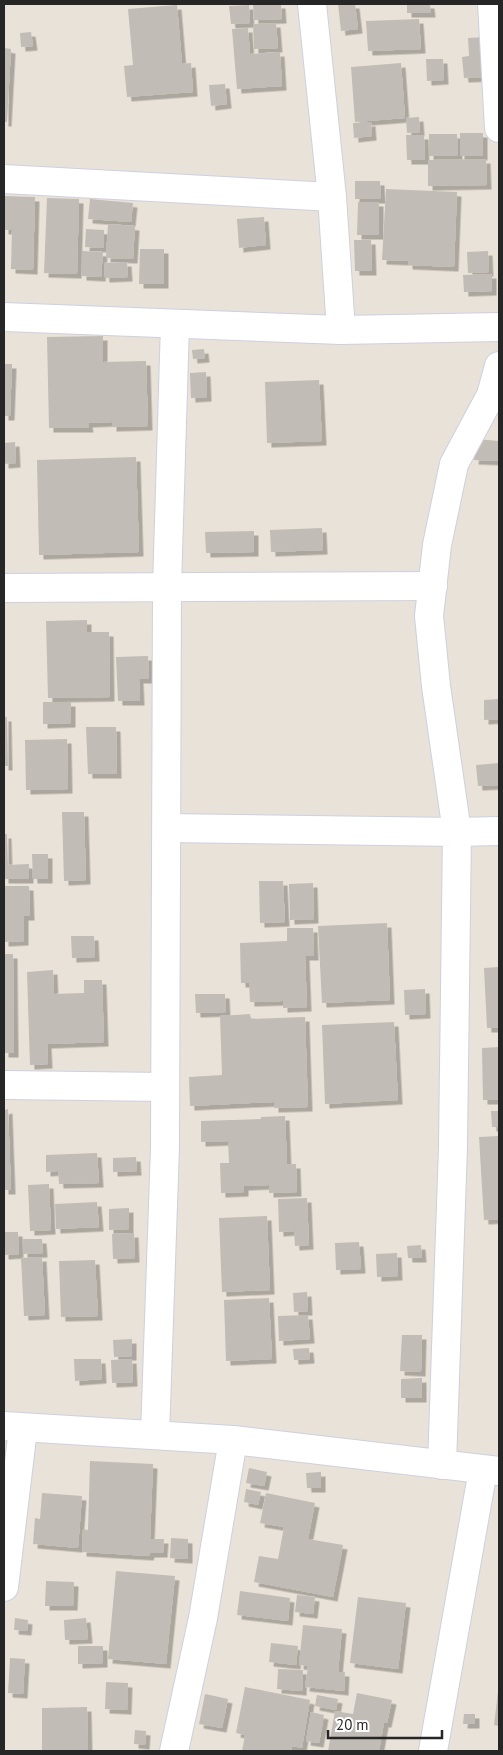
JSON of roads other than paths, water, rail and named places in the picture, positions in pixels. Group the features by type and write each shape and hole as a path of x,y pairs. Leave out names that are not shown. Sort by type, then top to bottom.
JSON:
{"street":[{"path":"312,4 332,197 342,330"},
{"path":"492,4 499,128"},
{"path":"4,179 332,197"},
{"path":"4,317 342,330 499,327"},
{"path":"155,1435 166,1087 167,587 175,324"},
{"path":"442,1465 453,1146 457,832 429,616 437,544 454,464 491,394 499,366"},
{"path":"4,588 433,586"},
{"path":"167,828 499,831"},
{"path":"4,1085 166,1087"},
{"path":"4,1587 13,1428 234,1440 491,1470 433,1751"},
{"path":"174,1751 203,1618 234,1440"}]}
